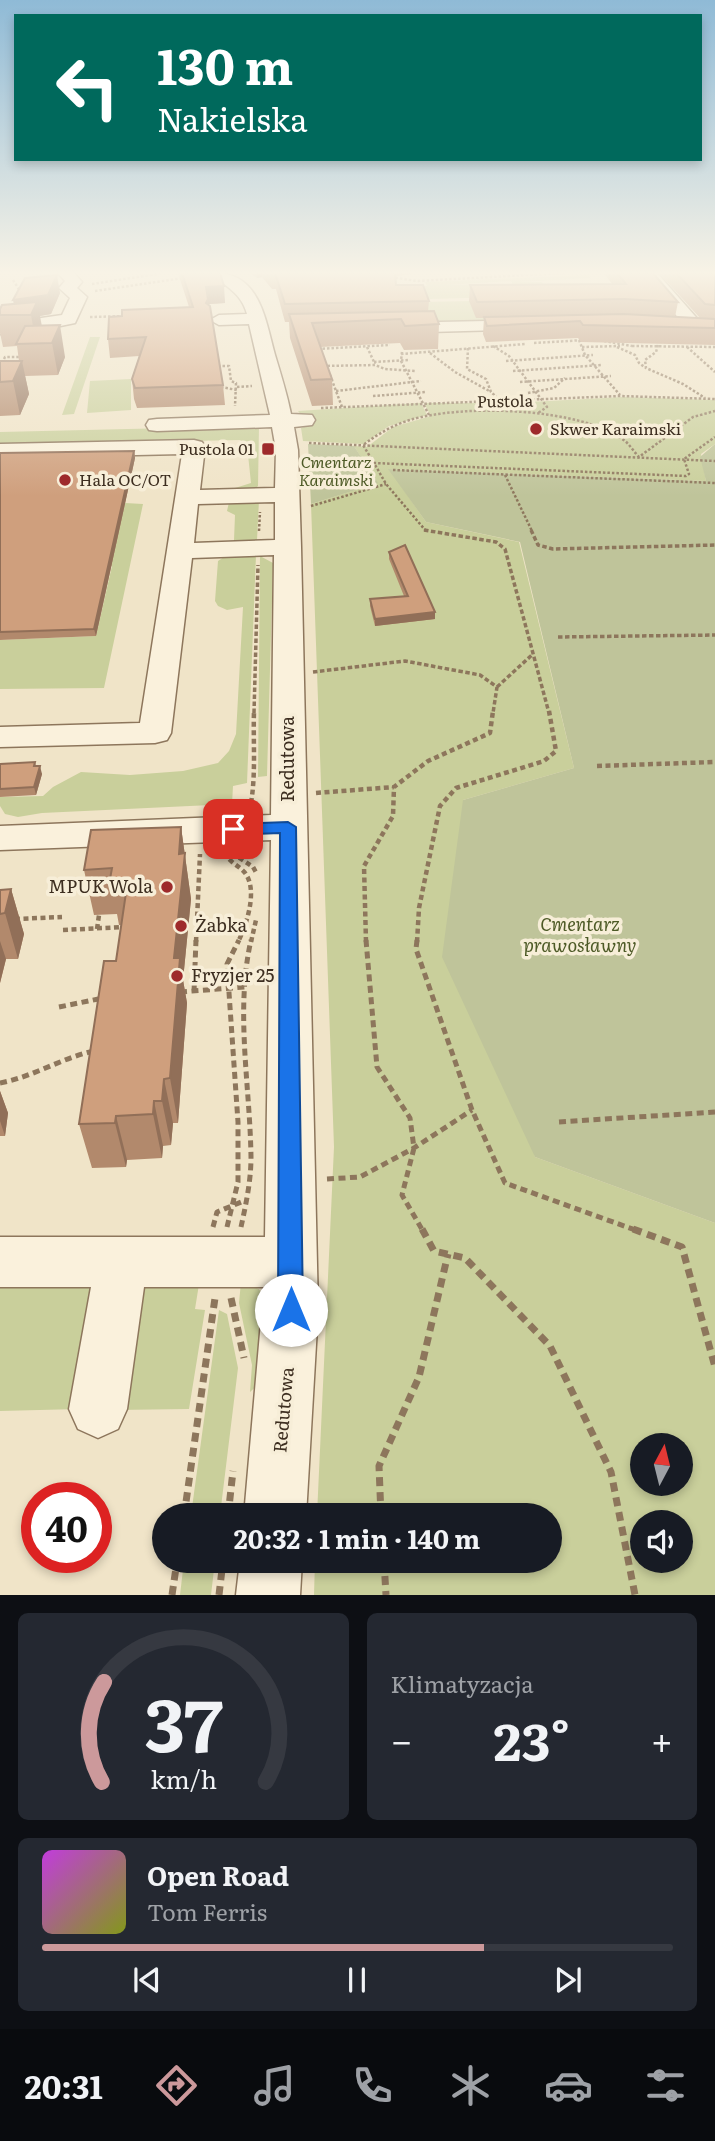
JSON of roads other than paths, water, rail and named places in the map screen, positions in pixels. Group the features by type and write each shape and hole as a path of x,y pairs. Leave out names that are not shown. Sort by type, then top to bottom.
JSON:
{"street":[{"name":"Redutowa","path":"275,347 302,417 295,502 288,547 300,810 290,1336 276,1503"},
{"path":"136,426 302,417"},
{"path":"0,450 194,447 155,733 0,737"},
{"path":"188,497 295,502"},
{"path":"180,551 288,547"},
{"path":"0,838 300,810"},
{"path":"98,1409 122,1261"},
{"path":"0,1262 291,1262"},
{"path":"268,1595 270,1573"}],"place":[{"name":"Skwer Karaimski","path":"536,429"},
{"name":"Pustola 01","path":"268,449"},
{"name":"Hala OC/OT","path":"65,480"},
{"name":"MPUK Wola","path":"167,887"},
{"name":"Żabka","path":"181,926"},
{"name":"Fryzjer 25","path":"177,976"}],"park label":[{"name":"Cmentarz Karaimski","path":"336,471"},
{"name":"Cmentarz prawosławny","path":"580,935"}]}
